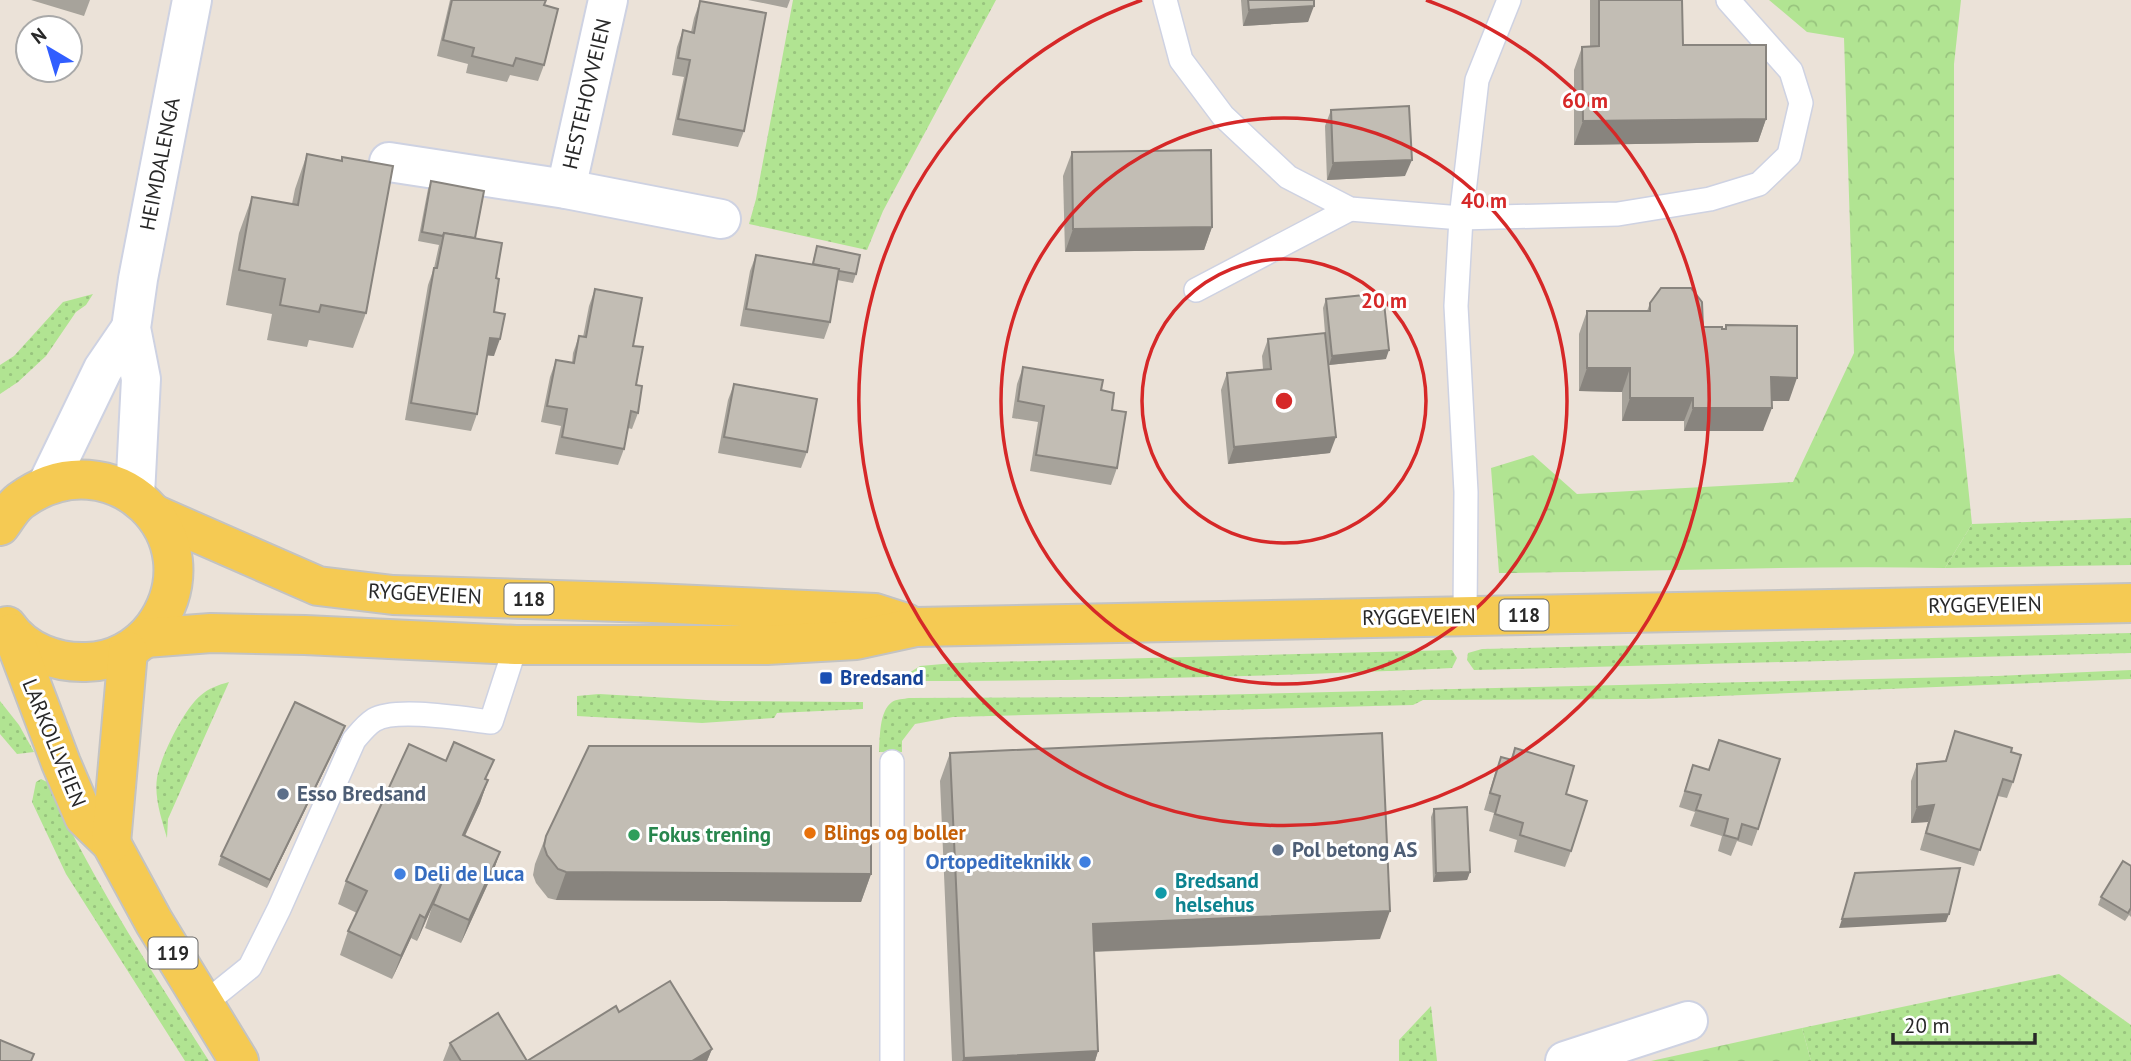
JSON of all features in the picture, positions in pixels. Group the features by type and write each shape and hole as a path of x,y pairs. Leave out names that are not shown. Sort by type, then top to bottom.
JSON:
{"main road":[{"name":"118","path":"16,503 77,478 108,482 145,505"},
{"name":"RYGGEVEIEN","path":"145,505 318,586 393,595 875,613 916,627"},
{"path":"137,645 165,611 173,578 170,545 145,505"},
{"name":"RYGGEVEIEN","path":"137,645 211,633 516,645 767,645 856,640 916,627 2131,603"},
{"name":"118","path":"6,624 37,652 67,663 99,662 137,645"},
{"name":"LARKOLLVEIEN","path":"6,624 84,817 111,843 154,922 239,1061"},
{"name":"LARKOLLVEIEN","path":"111,843 137,645"}],"street":[{"name":"HEIMDALENGA","path":"145,505 141,379 131,328 192,0"},
{"name":"HESTEHOVVEIEN","path":"566,189 608,0"},
{"name":"HESTEHOVVEIEN","path":"389,162 566,189 721,219"},
{"name":"HEIMDALENGA","path":"16,503 131,328"},
{"path":"1565,1061 1688,1021"}],"lane":[{"path":"1165,0 1181,60 1223,116 1288,177 1350,209 1461,218 1618,214 1710,199 1759,184 1789,155 1801,103 1791,71 1728,0"},
{"path":"1465,616 1466,492 1457,306 1461,218 1477,80 1509,0"},
{"path":"1196,290 1350,209"},
{"path":"204,1004 250,967 279,909 354,740 364,728 375,719 409,714 491,722 516,645"},
{"path":"892,762 892,1061"}],"green space":[{"path":"793,0 996,0 883,211 867,250 749,224"},
{"path":"1769,0 1961,0 1954,64 1954,350 1972,524 1945,568 1833,567 1499,573 1491,468 1533,455 1577,494 1793,482 1854,353 1844,38 1807,32"},
{"path":"93,294 86,305 76,312 46,356 18,382 0,394 0,365 14,356 63,302"},
{"path":"2131,518 2131,565 1945,568 1972,524"},
{"path":"2131,633 2131,653 1474,670 1467,660 1468,653 1482,649"},
{"path":"1452,650 1457,658 1452,668 1110,679 905,681 901,678 920,666 954,663"},
{"path":"2131,670 2131,679 1647,699 1423,700 1413,705 953,717 915,724 902,741 902,752 879,752 881,725 888,706 894,701 909,698 1121,697 1997,676"},
{"path":"229,682 168,819 167,838 157,793 157,778 163,759 180,722 194,702 210,689"},
{"path":"599,694 723,701 863,702 863,709 777,713 774,718 702,723 577,716 577,696"},
{"path":"0,701 19,725 34,752 17,754 0,734"},
{"path":"41,779 47,782 83,854 123,924 209,1061 185,1061 66,874 32,802 36,782"},
{"path":"2059,974 2131,1025 2131,1061 1811,1061 1802,1028"},
{"path":"1431,1006 1437,1061 1399,1061 1399,1040"},
{"path":"1802,1028 1811,1061 1651,1061"}],"building":[{"path":"452,0 546,0 544,5 558,9 544,65 516,58 513,66 472,56 474,48 443,40"},
{"path":"1248,0 1314,0 1314,6 1249,10"},
{"path":"1599,0 1682,0 1683,45 1766,45 1766,119 1583,121 1582,47 1599,46"},
{"path":"700,1 766,13 744,131 678,119 690,60 678,58 683,30 694,33"},
{"path":"1409,106 1412,160 1333,163 1331,110"},
{"path":"1211,150 1212,227 1073,229 1072,152"},
{"path":"307,154 393,166 366,313 321,305 319,312 280,305 285,279 239,270 252,197 298,205"},
{"path":"431,181 484,191 475,238 422,232"},
{"path":"444,233 502,243 494,312 505,314 500,339 490,338 477,414 411,403 434,268 437,268"},
{"path":"817,246 860,255 856,274 813,264"},
{"path":"756,255 839,269 830,322 746,309"},
{"path":"1661,288 1691,288 1702,302 1703,327 1726,329 1726,325 1797,326 1797,378 1771,377 1772,408 1693,408 1693,398 1630,398 1630,368 1587,368 1587,311 1650,311 1650,303"},
{"path":"595,289 642,298 633,346 643,347 636,385 642,386 638,413 631,411 624,449 562,437 567,409 547,406 556,360 574,363 579,336 586,337"},
{"path":"1383,293 1389,350 1332,356 1326,299"},
{"path":"1325,333 1336,437 1234,447 1227,373 1271,369 1268,339"},
{"path":"1023,367 1103,380 1101,390 1114,393 1112,410 1126,412 1117,468 1036,455 1044,406 1018,401"},
{"path":"734,384 817,399 807,452 724,437"},
{"path":"295,702 345,726 270,880 221,856"},
{"path":"1955,731 2012,748 2011,752 2021,755 2013,782 2003,779 1980,850 1926,833 1934,805 1917,807 1917,764 1946,761"},
{"name":"Bredsand helsehus","path":"1382,733 1390,911 1093,924 1098,1051 964,1058 950,753"},
{"path":"1719,740 1780,759 1758,829 1742,824 1738,839 1724,835 1728,819 1696,810 1701,795 1685,791 1693,765 1709,770"},
{"name":"Deli de Luca","path":"454,742 494,760 463,835 500,852 469,920 433,904 442,882 425,918 420,915 401,956 348,931 367,891 346,881 409,744 446,761"},
{"path":"589,746 871,746 871,874 566,872 558,869 547,855 544,846 546,836"},
{"path":"1515,748 1574,766 1566,794 1587,801 1571,851 1520,835 1523,823 1495,814 1500,796 1490,793 1501,757 1512,760"},
{"path":"1467,807 1470,872 1436,873 1434,809"},
{"path":"2123,861 2131,866 2131,908 2128,913 2101,897"},
{"path":"1960,868 1949,914 1842,919 1855,873"},
{"path":"670,981 712,1049 692,1061 527,1061 616,1006 619,1012"},
{"path":"498,1013 527,1061 461,1061 450,1043"},
{"path":"0,1040 34,1054 31,1061 0,1061"}],"place":[{"name":"Bredsand","path":"826,678"},
{"name":"Esso Bredsand","path":"283,794"},
{"name":"Blings og boller","path":"810,833"},
{"name":"Fokus trening","path":"634,835"},
{"name":"Pol betong AS","path":"1278,850"},
{"name":"Ortopediteknikk","path":"1085,862"},
{"name":"Deli de Luca","path":"400,874"},
{"name":"Bredsand helsehus","path":"1161,893"}]}
